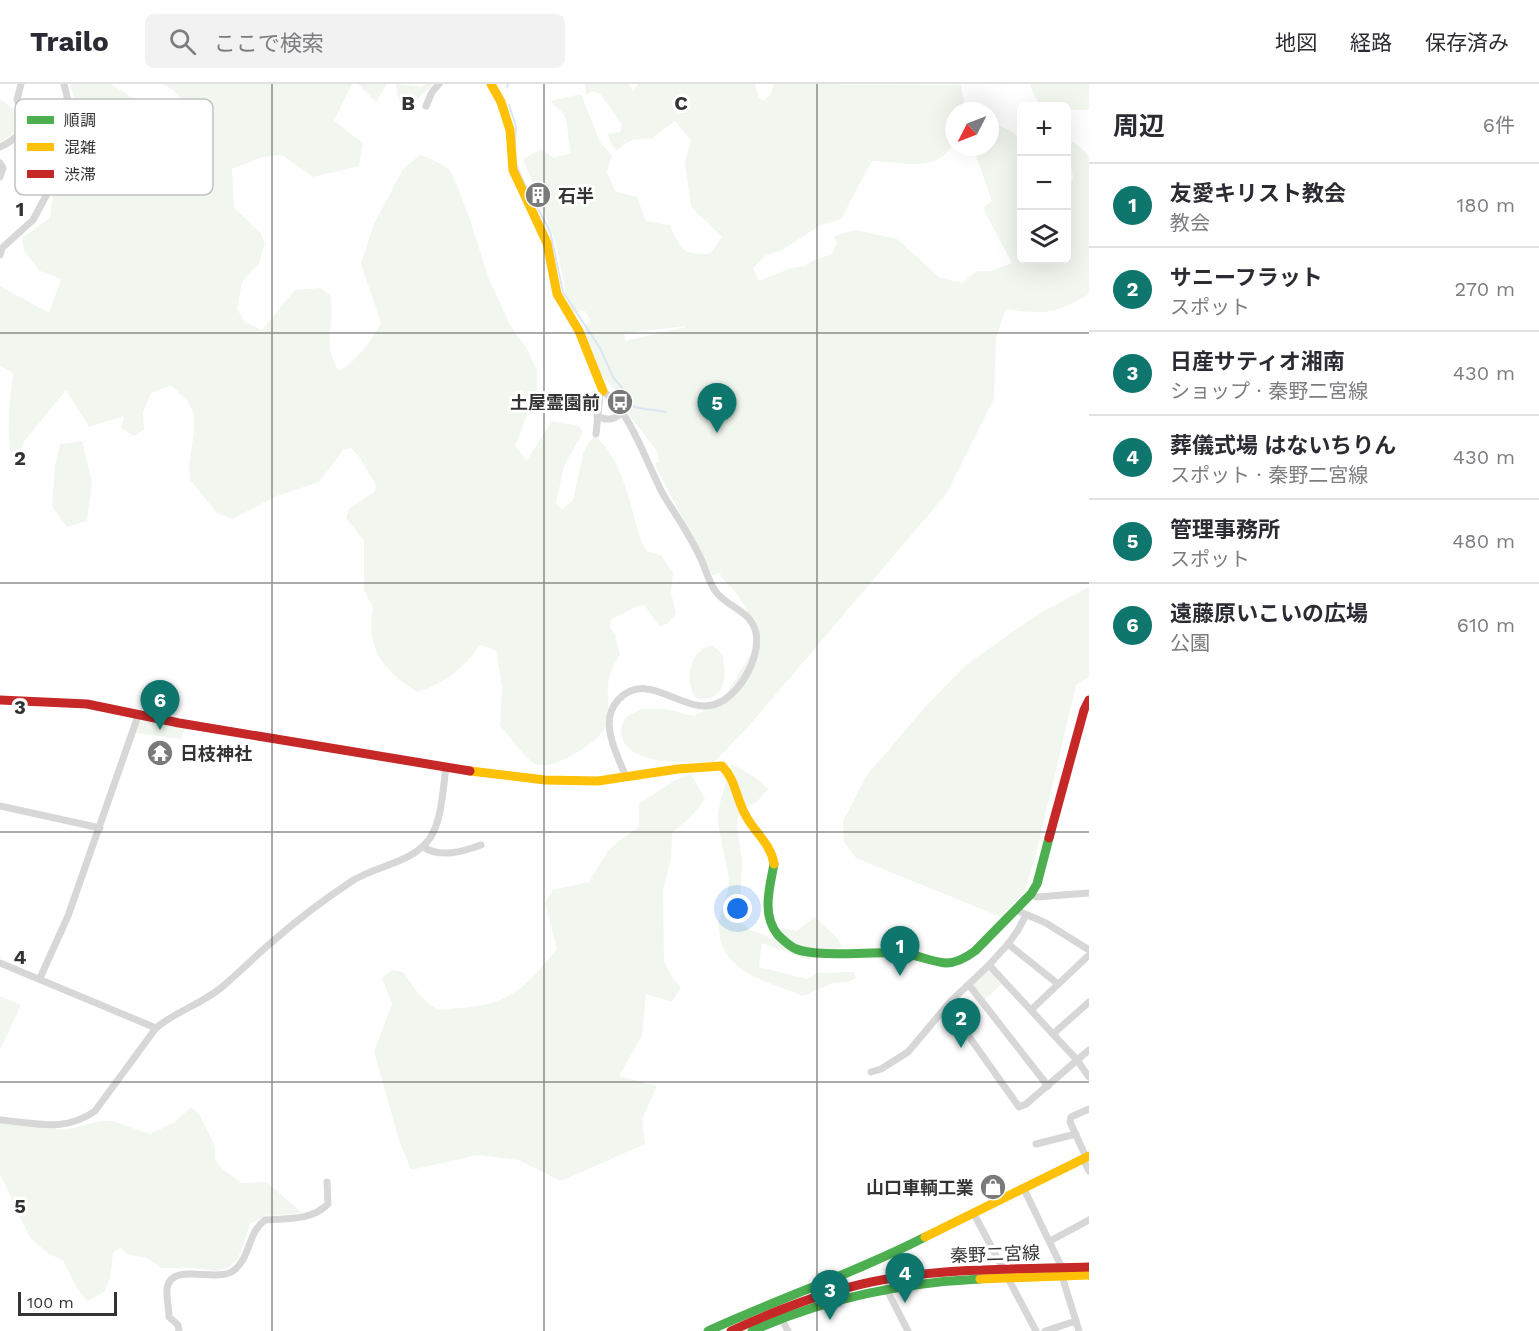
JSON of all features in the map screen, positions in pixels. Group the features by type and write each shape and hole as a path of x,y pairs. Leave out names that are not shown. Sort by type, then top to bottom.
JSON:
{"street":[{"path":"17,99 21,84"},
{"path":"64,84 68,99"},
{"path":"426,106 432,92 439,84"},
{"path":"491,84 501,102 510,130 513,170 547,243 557,294 579,331 603,391 609,395 622,413 693,544 715,590 722,598 743,612 750,620 756,634 757,644 752,662 737,687 724,700 716,704 707,707 693,706 663,692 644,688 632,691 620,698 612,709 609,726 611,739 626,777"},
{"path":"0,147 15,139"},
{"path":"0,163 3,168 0,177"},
{"path":"0,255 2,248 33,220 46,195"},
{"path":"596,434 600,395 603,391"},
{"path":"597,416 611,420 622,413"},
{"path":"0,700 87,704 138,716 446,767 545,780 598,781 706,766 722,766 730,772 746,815 773,857 774,864 767,903 772,924 783,940 798,950 816,954 904,953 947,963 956,962 975,951 1031,894 1036,884 1084,710 1089,700"},
{"path":"40,978 68,916 138,716"},
{"path":"0,1120 61,1125 83,1120 95,1111 156,1028 216,992 274,940 349,883 363,874 413,854 423,847 432,836 437,824 446,767"},
{"path":"0,806 100,828"},
{"path":"423,847 431,852 444,854 481,845"},
{"path":"1031,894 1037,897 1089,893"},
{"path":"1016,910 1046,923 1089,949 1031,1010"},
{"path":"871,1072 881,1069 908,1052 950,1002 1008,944 1026,915"},
{"path":"1008,944 1058,984"},
{"path":"0,963 156,1028"},
{"path":"989,965 1077,1060 1089,1077"},
{"path":"969,985 1048,1086"},
{"path":"1053,1034 1089,1002"},
{"path":"948,1007 1019,1107 1026,1104 1089,1050"},
{"path":"1089,1109 1071,1117 1070,1122 1086,1157 1089,1171"},
{"path":"1036,1144 1076,1134"},
{"path":"708,1331 765,1305 888,1256 1086,1157"},
{"path":"179,1331 178,1325 170,1317 167,1289 170,1281 183,1273 220,1276 233,1271 243,1260 254,1230 265,1220 313,1215 320,1212 328,1204 327,1182"},
{"path":"1024,1189 1050,1241 1062,1272 1079,1331"},
{"path":"974,1214 1033,1330"},
{"path":"1050,1241 1089,1220"},
{"name":"秦野二宮線","path":"752,1331 781,1318 849,1296 886,1288 1006,1275 1062,1272 1089,1267"},
{"name":"秦野二宮線","path":"1062,1272 1089,1275"},
{"name":"秦野二宮線","path":"731,1331 799,1302 866,1283 915,1275 1006,1275"},
{"path":"886,1288 908,1331"},
{"path":"781,1318 788,1331"},
{"path":"1045,1331 1076,1322"}],"shaded area":[{"path":"73,84 111,84 135,99 75,99 70,86"},
{"path":"162,84 352,84 334,121 363,143 359,166 313,177 282,155 263,157 232,169 234,208 260,232 265,243 259,263 242,282 237,309 245,322 262,330 295,290 320,288 330,295 331,352 339,371 363,350 381,323 361,264 373,226 403,169 420,155 442,164 452,173 489,279 510,325 526,347 537,370 537,389 515,446 527,460 552,421 579,426 583,432 564,466 556,503 562,510 573,500 583,454 588,443 595,436 603,443 620,473 644,547 647,551 661,555 673,572 671,592 676,614 667,624 659,626 645,606 640,605 612,619 610,627 616,637 620,655 612,669 609,681 607,722 601,734 574,755 563,760 542,765 532,762 500,726 502,687 496,651 480,645 453,674 436,685 417,692 386,667 374,647 371,622 373,607 364,591 364,541 346,518 349,509 375,491 376,486 360,458 351,448 344,449 319,482 277,496 232,519 217,513 190,480 189,465 194,414 187,401 171,385 151,393 143,412 144,430 134,436 121,428 124,416 89,427 66,390 23,443 15,473 9,436 13,373 0,366 0,286 49,313 61,279 40,271 24,251 22,238 50,218 54,195 213,195 213,99 181,99 173,90"},
{"path":"358,84 387,84 376,102"},
{"path":"396,84 422,87 425,84 433,84 404,113"},
{"path":"585,84 629,84 633,92 638,84 755,84 759,98 764,101 770,95 774,84 961,85 964,102 945,102 945,154 930,162 919,164 872,161 841,219 821,225 782,250 765,256 753,268 759,281 791,268 805,266 832,254 837,243 834,236 855,230 897,239 939,277 962,283 977,271 990,271 1012,263 983,208 992,201 976,156 999,156 999,126 1010,130 1017,136 1017,264 1071,264 1071,181 1073,178 1071,144 1073,142 1079,146 1089,156 1089,294 1067,306 1049,311 1030,312 1006,309 996,337 994,399 947,493 748,727 714,762 674,762 644,757 632,751 624,742 621,730 626,717 641,709 665,709 694,716 722,701 757,644 745,607 720,576 721,572 713,576 656,467 656,463 659,462 657,451 618,401 617,392 601,375 580,334 591,320 585,311 570,313 555,240 523,159 541,149 554,158 571,153 565,117 550,101 581,94 600,142 612,156 607,172 615,191 637,197 646,221 670,225 683,249 693,253 710,254 722,237 691,207 685,162 691,140 675,121 651,139 633,140 618,150 613,147 607,134 620,132 622,124 600,94 592,91 586,95","holes":["686,326 686,327 625,341 624,333"]},
{"path":"1030,84 1089,84 1089,110 1071,110 1071,102 1039,102"},
{"path":"0,99 14,109 15,132 0,143"},
{"path":"82,441 92,482 87,521 67,527 52,506 55,465 60,444"},
{"path":"1089,587 1089,677 1076,685 1036,854 1025,890 1001,917 856,858 844,842 843,821 867,775 926,706 967,664 1040,613"},
{"path":"712,645 723,657 725,672 723,685 711,698 697,699 690,685 693,660 704,648"},
{"path":"142,720 185,728 181,739 136,733 138,723"},
{"path":"732,764 756,778 768,789 756,803 750,805 739,815 737,823 742,861 743,924 750,930 772,938 782,928 797,931 815,917 838,939 842,947 808,960 762,943 759,967 807,979 818,973 854,972 856,978 848,982 833,983 803,996 748,973 727,954 721,941 719,925 729,881 718,815"},
{"path":"691,774 705,799 691,817 672,833 671,859 663,891 664,961 673,979 681,987 672,1002 646,994 642,1036 619,1076 657,1086 642,1119 645,1144 561,1181 518,1160 478,1155 411,1170 399,1140 374,1052 392,1004 382,978 393,970 403,972 423,999 441,1010 479,1006 506,997 517,990 537,973 557,949 545,903 553,890 589,882 609,849 639,826 639,804 674,781"},
{"path":"986,970 990,971 1002,984 983,1001 973,987 973,983"},
{"path":"0,996 21,1005 0,1050"},
{"path":"191,1107 199,1113 215,1147 215,1158 219,1166 241,1183 267,1182 302,1213 265,1216 250,1224 238,1259 229,1267 217,1271 162,1268 146,1258 127,1254 121,1247 113,1253 110,1278 104,1292 87,1301 78,1290 63,1261 46,1252 29,1236 0,1174 0,1122 65,1130 100,1121 113,1121 150,1134 175,1122"}],"waterway":[{"path":"509,105 516,126 515,144"},
{"path":"516,164 550,231 563,292 600,348 613,377 622,388 626,401 637,408 666,412"}],"traffic: fast":[{"path":"774,864 768,900 770,919 778,935 793,948 806,952 832,954 901,953 950,963 975,951 1031,894 1037,884 1049,838"},
{"path":"708,1331 872,1262 925,1237"},
{"path":"752,1331 779,1319 863,1294 921,1284 980,1279"}],"traffic: slow":[{"path":"491,84 501,102 510,130 513,170 547,243 557,294 579,331 603,391"},
{"path":"470,771 545,780 598,781 678,769 722,766 733,783 746,816 770,850 774,864"},
{"path":"925,1237 1089,1156"},
{"path":"980,1279 1089,1275"}],"traffic: jam":[{"path":"0,700 87,704 179,723 470,771"},
{"path":"1049,838 1084,710 1089,700"},
{"path":"731,1331 808,1300 887,1279 963,1271 1089,1267"}],"place":[{"name":"石半","path":"538,195"},
{"name":"土屋霊園前","path":"620,402"},
{"name":"管理事務所","path":"717,433"},
{"name":"遠藤原いこいの広場","path":"160,730"},
{"name":"日枝神社","path":"160,753"},
{"name":"友愛キリスト教会","path":"900,976"},
{"name":"サニーフラット","path":"961,1048"},
{"name":"山口車輌工業","path":"993,1187"},
{"name":"葬儀式場 はないちりん","path":"905,1303"},
{"name":"日産サティオ湘南","path":"830,1320"}]}
